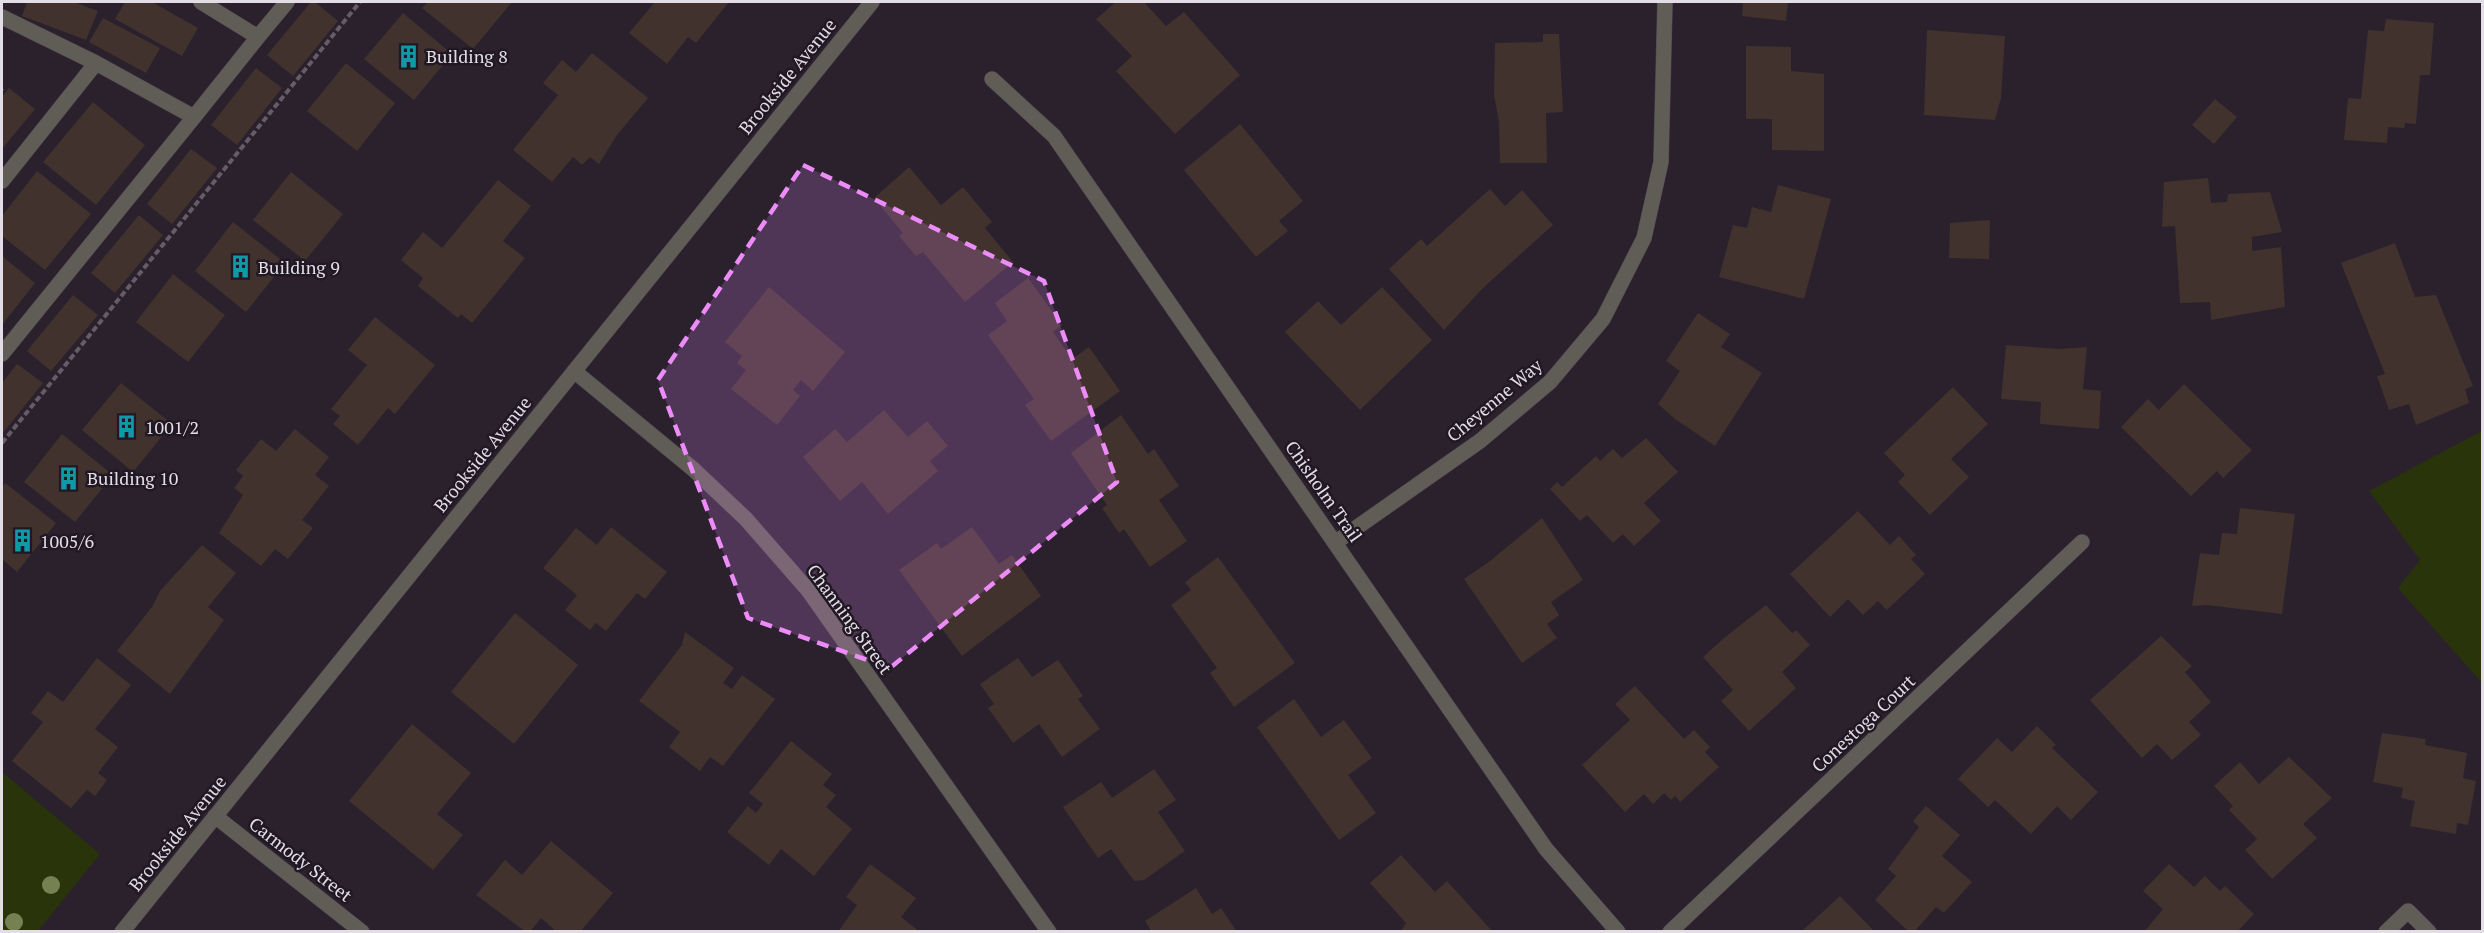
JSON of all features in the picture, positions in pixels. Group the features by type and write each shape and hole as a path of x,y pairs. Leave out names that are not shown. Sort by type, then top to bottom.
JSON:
{"street":[{"path":"201,2 258,37"},
{"path":"2,354 287,2"},
{"name":"Brookside Avenue","path":"122,932 872,2"},
{"name":"Cheyenne Way","path":"1336,542 1480,441 1550,382 1603,319 1644,238 1661,162 1665,2"},
{"path":"2,17 96,63 194,117"},
{"path":"2,181 96,63"},
{"name":"Chisholm Trail","path":"992,79 1054,136 1546,849 1618,932"},
{"name":"Channing Street","path":"574,371 693,469 746,519 808,590 1049,932"},
{"name":"Conestoga Court","path":"1670,932 2082,542"},
{"name":"Carmody Street","path":"215,816 362,932"},
{"path":"2386,932 2408,911 2429,932"}],"path":[{"path":"2,442 360,2"}],"highlighted area":[{"path":"803,165 1044,281 1117,482 890,668 748,618 658,380"}],"green space":[{"path":"2482,431 2482,683 2398,588 2420,560 2369,491"},
{"path":"2,772 100,854 38,931 2,931"}],"building":[{"path":"27,2 74,2 98,11 86,40 22,16"},
{"path":"125,2 152,2 198,28 182,56 115,19"},
{"path":"311,2 315,2 338,21 293,76 267,55"},
{"path":"428,2 512,2 473,49 422,8"},
{"path":"655,2 729,2 696,43 688,37 667,64 629,33"},
{"path":"1116,2 1144,2 1166,26 1184,12 1240,75 1175,134 1116,71 1132,56 1096,19"},
{"path":"1743,2 1788,2 1786,21 1742,16"},
{"name":"Building 8","path":"403,13 452,54 414,100 364,59"},
{"path":"103,18 160,48 146,73 89,42"},
{"path":"2386,19 2434,23 2430,75 2420,75 2416,124 2405,123 2404,128 2388,127 2387,143 2344,140 2348,98 2361,99 2368,30 2384,31"},
{"path":"1927,30 2005,36 2001,98 1995,120 1924,115"},
{"path":"1543,34 1559,34 1563,112 1546,113 1547,163 1500,163 1499,122 1494,95 1495,43 1543,42"},
{"path":"1746,46 1791,47 1791,71 1824,74 1824,151 1772,150 1772,119 1746,119"},
{"path":"592,53 648,98 617,135 599,164 590,157 582,165 573,157 552,182 513,150 558,95 543,83 562,60 576,72"},
{"path":"346,63 395,103 357,151 307,111"},
{"path":"256,68 282,88 237,145 211,125"},
{"path":"9,88 35,109 2,149 2,97"},
{"path":"2215,99 2237,117 2214,144 2192,125"},
{"path":"93,102 145,145 96,205 43,162"},
{"path":"1240,124 1303,201 1279,221 1288,231 1256,257 1184,170"},
{"path":"191,149 217,168 172,224 147,204"},
{"path":"909,167 941,205 963,187 992,222 985,228 1013,262 965,302 923,252 916,256 899,236 903,233 874,198"},
{"path":"37,171 91,214 45,270 2,236 2,216"},
{"path":"291,172 343,214 305,261 253,220"},
{"path":"2208,178 2211,203 2227,202 2228,194 2270,192 2282,232 2252,237 2252,251 2281,247 2285,307 2211,320 2210,302 2180,303 2175,226 2162,227 2164,182"},
{"path":"498,180 531,206 503,241 525,258 472,323 461,314 458,318 418,286 423,278 401,260 423,232 442,248"},
{"path":"1778,185 1831,199 1804,299 1719,277 1733,225 1747,228 1752,207 1771,212"},
{"path":"1490,189 1505,206 1522,190 1553,225 1484,287 1444,330 1389,269 1421,239 1427,246"},
{"path":"139,215 163,235 115,293 91,273"},
{"path":"1990,220 1989,259 1949,258 1950,223"},
{"name":"Building 9","path":"233,222 285,263 246,312 195,271"},
{"path":"2395,243 2415,297 2436,295 2473,386 2465,389 2469,403 2416,425 2409,404 2389,410 2377,376 2385,374 2341,263"},
{"path":"2,256 35,283 2,325"},
{"path":"173,274 225,315 188,362 136,322"},
{"path":"1028,278 1062,325 1053,332 1072,359 1089,347 1120,391 1051,441 1025,405 1034,399 988,335 1007,321 995,303"},
{"path":"769,287 845,352 813,391 801,380 793,390 800,396 777,425 731,389 746,370 737,363 742,356 725,342"},
{"path":"1382,287 1432,340 1360,410 1285,332 1318,301 1341,325"},
{"path":"73,295 98,315 51,371 27,351"},
{"path":"1698,313 1730,334 1721,347 1762,373 1715,446 1675,419 1658,404 1680,371 1666,361"},
{"path":"375,317 435,365 395,414 388,408 358,445 333,424 340,416 331,409 367,365 348,350"},
{"path":"2006,345 2060,349 2087,347 2083,389 2101,391 2099,429 2040,424 2041,402 2001,399"},
{"path":"17,364 43,383 2,434 2,383"},
{"name":"1001/2","path":"121,383 172,424 133,472 82,430"},
{"path":"2184,384 2252,450 2223,478 2217,471 2191,496 2121,427 2148,399 2159,410"},
{"path":"1953,387 1988,424 1951,459 1969,477 1930,515 1898,482 1905,475 1884,453"},
{"path":"884,410 908,437 927,421 948,446 930,461 938,471 888,514 862,482 840,501 803,457 835,429 847,442"},
{"path":"1121,415 1148,454 1154,449 1179,486 1159,500 1187,541 1150,567 1124,529 1119,533 1102,508 1107,505 1071,453"},
{"path":"295,429 329,457 315,475 329,486 302,520 313,528 288,559 275,549 261,566 219,533 243,495 234,488 243,476 236,470 261,439 276,451"},
{"name":"Building 10","path":"62,434 113,475 75,522 24,482"},
{"path":"1646,438 1678,472 1644,503 1661,521 1634,546 1623,534 1613,543 1587,515 1580,521 1550,489 1557,482 1562,487 1596,456 1600,461 1613,449 1622,458"},
{"name":"1005/6","path":"5,483 56,523 17,572 2,559 2,488"},
{"path":"2240,508 2295,514 2282,614 2207,605 2192,606 2200,553 2219,555 2222,533 2237,534"},
{"path":"1858,511 1890,545 1899,536 1916,555 1911,559 1925,574 1887,610 1878,601 1863,615 1848,599 1830,617 1790,574"},
{"path":"1542,518 1583,580 1551,602 1559,615 1547,624 1557,638 1522,663 1464,579 1490,561"},
{"path":"611,527 667,572 645,599 637,593 606,631 596,623 590,630 565,610 577,595 543,568 576,528 597,545"},
{"path":"972,527 999,564 1012,555 1041,596 962,656 899,570 937,543 941,549"},
{"path":"202,545 236,573 208,607 224,620 170,694 117,651 152,607 160,591"},
{"path":"1218,557 1295,663 1234,707 1210,673 1217,668 1171,605 1191,590 1185,582"},
{"path":"1766,605 1792,633 1796,630 1810,645 1782,672 1796,688 1749,731 1721,701 1733,690 1703,657"},
{"path":"515,613 578,665 514,744 451,692"},
{"path":"685,632 734,668 723,683 732,689 742,675 775,699 723,766 710,757 700,771 669,747 680,732 639,701 682,645"},
{"path":"2161,636 2192,666 2185,672 2211,702 2189,722 2201,735 2172,760 2157,744 2142,758 2090,700"},
{"path":"97,658 131,685 95,729 118,747 98,773 107,780 95,796 87,790 71,808 12,761 43,722 31,713 48,691 63,702"},
{"path":"1018,658 1032,677 1058,660 1083,696 1078,699 1100,729 1062,757 1039,724 1013,743 988,708 994,704 980,684"},
{"path":"1635,686 1684,739 1694,730 1710,747 1705,752 1719,767 1680,802 1675,796 1671,800 1664,793 1653,804 1644,794 1625,812 1582,765 1630,720 1615,704"},
{"path":"1294,699 1321,737 1344,720 1372,758 1348,775 1376,813 1339,840 1257,727"},
{"path":"412,724 471,773 437,814 463,835 433,870 349,801"},
{"path":"2037,726 2056,745 2052,748 2098,792 2071,820 2057,806 2031,834 1995,800 1988,807 1958,779 1997,738 2012,752"},
{"path":"2382,733 2426,739 2425,745 2467,753 2463,778 2476,781 2468,825 2457,823 2456,834 2410,826 2415,801 2401,798 2403,788 2373,782"},
{"path":"791,741 832,774 823,785 836,795 826,807 852,829 814,876 781,849 769,865 727,832 748,806 756,813 763,804 749,793"},
{"path":"2289,757 2332,798 2303,824 2317,838 2272,879 2245,850 2257,839 2229,810 2233,806 2214,786 2240,762 2259,784"},
{"path":"1154,769 1176,800 1158,812 1185,851 1144,880 1134,881 1111,849 1098,858 1063,807 1101,782 1112,798"},
{"path":"1926,806 1960,835 1942,856 1972,882 1944,913 1936,907 1914,932 1909,932 1875,900 1896,876 1888,869 1919,827 1913,821"},
{"path":"551,841 613,893 580,932 557,932 541,918 530,932 526,932 476,895 505,860 522,875"},
{"path":"1401,855 1435,892 1447,881 1493,932 1400,932 1406,923 1370,883"},
{"path":"870,864 916,898 901,917 920,932 838,932 857,905 846,897"},
{"path":"2169,864 2194,887 2205,876 2220,891 2225,886 2254,914 2237,932 2144,932 2163,909 2143,891"},
{"path":"1196,888 1212,914 1221,908 1237,932 1152,932 1145,921"},
{"path":"1840,896 1875,932 1801,932"}],"place":[{"name":"Building 8","path":"408,56"},
{"name":"Building 9","path":"240,267"},
{"name":"1001/2","path":"127,427"},
{"name":"Building 10","path":"69,478"},
{"name":"1005/6","path":"22,541"}]}
